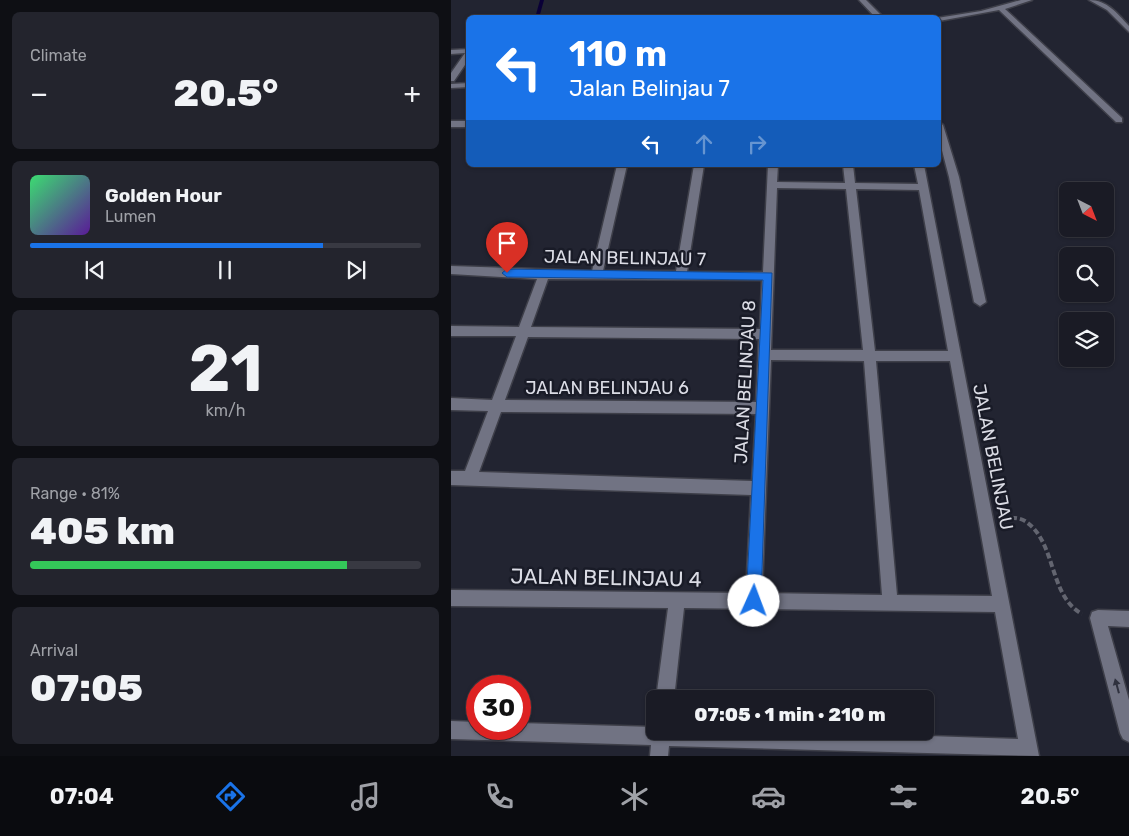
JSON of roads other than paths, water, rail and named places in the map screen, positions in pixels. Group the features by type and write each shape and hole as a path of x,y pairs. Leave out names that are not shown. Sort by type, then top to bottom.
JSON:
{"street":[{"path":"862,0 878,15"},
{"path":"941,19 1000,8 1029,0"},
{"path":"1093,0 1109,9 1129,30"},
{"path":"1000,8 1119,120"},
{"path":"451,52 466,52"},
{"path":"451,79 466,56"},
{"path":"451,86 466,85"},
{"path":"451,124 466,124"},
{"path":"941,132 953,177 980,302"},
{"path":"597,275 622,167"},
{"path":"681,276 699,167"},
{"name":"JALAN BELINJAU 8","path":"754,601 757,488 773,167"},
{"path":"848,167 870,357 890,602"},
{"name":"JALAN BELINJAU","path":"919,167 1029,752"},
{"path":"772,185 923,187"},
{"name":"JALAN BELINJAU 7","path":"451,270 543,275 768,276"},
{"path":"469,478 543,275"},
{"path":"451,331 765,334"},
{"path":"765,354 870,357 955,356"},
{"name":"JALAN BELINJAU 6","path":"451,404 762,408"},
{"path":"451,478 757,488"},
{"name":"JALAN BELINJAU 4","path":"451,598 1001,604"},
{"path":"666,690 677,600"},
{"path":"1129,619 1098,618 1129,733"},
{"path":"451,730 646,734"},
{"path":"659,756 660,740"},
{"path":"784,740 1029,752"}],"waterway":[{"path":"538,15 542,0"}]}
